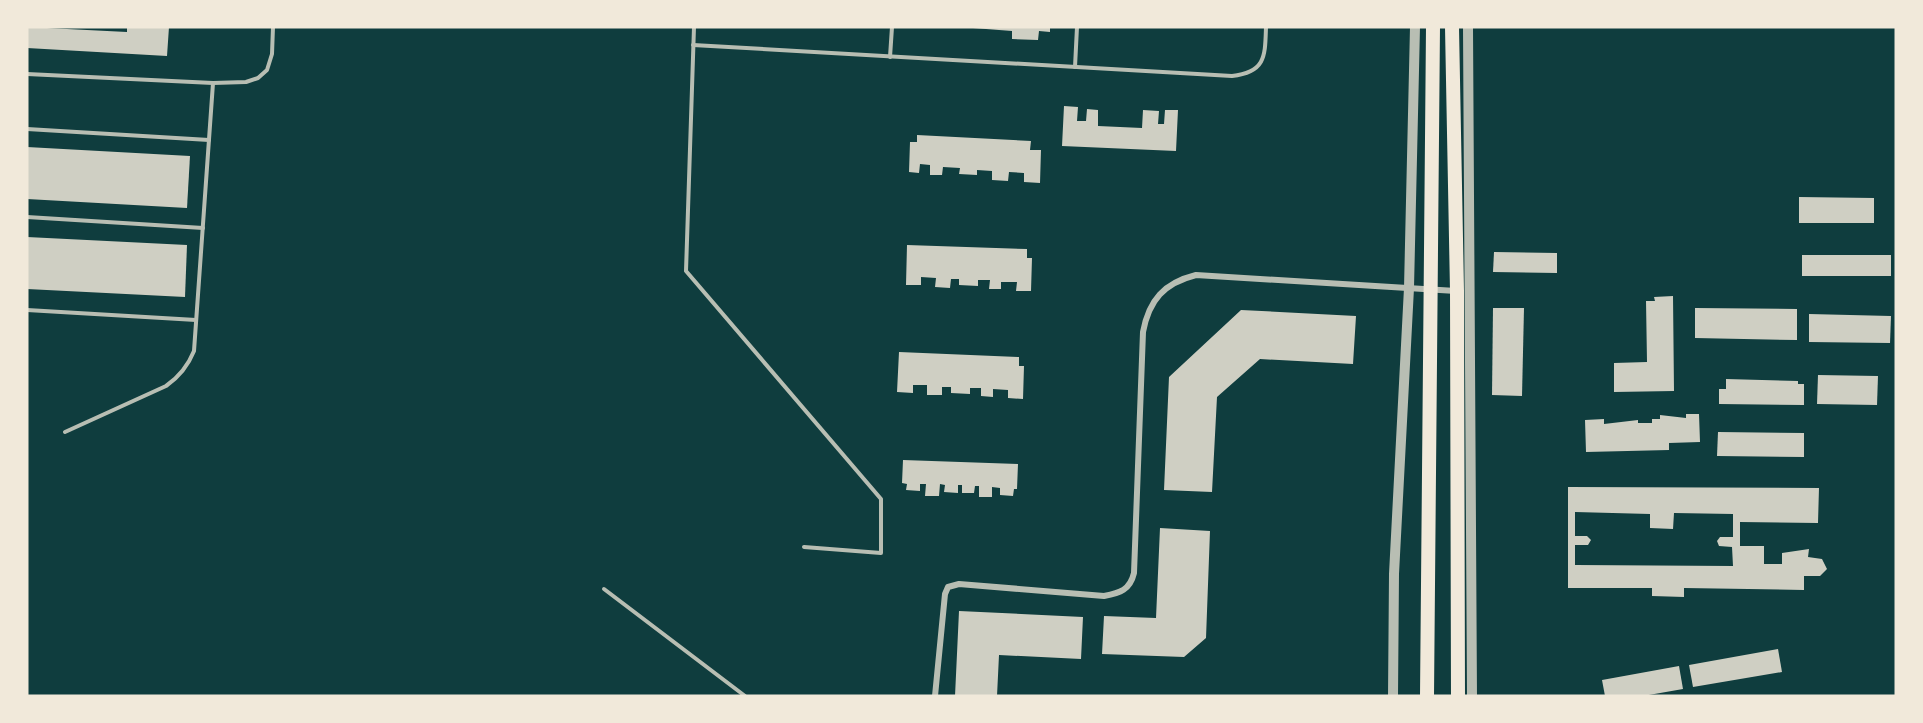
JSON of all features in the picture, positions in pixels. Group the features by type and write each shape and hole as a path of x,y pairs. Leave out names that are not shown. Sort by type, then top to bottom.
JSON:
{"highway":[{"path":"1427,696 1433,27"},
{"path":"1452,27 1457,291 1458,696"}],"street":[{"path":"1394,696 1394,574 1409,288 1415,27"},
{"path":"1468,27 1472,696"},
{"path":"935,696 945,594 948,587 959,584 1104,596 1122,592 1129,586 1134,573 1143,332 1154,301 1165,287 1196,275 1457,291"}],"lane":[{"path":"27,74 213,83 246,82 263,74 270,62 273,27"},
{"path":"694,27 686,271 881,499 881,552 804,547"},
{"path":"890,57 892,27"},
{"path":"1075,67 1077,27"},
{"path":"693,45 1241,75 1256,69 1262,60 1266,27"},
{"path":"65,432 166,386 177,378 190,361 194,351 213,83"},
{"path":"27,129 209,140"},
{"path":"27,217 202,228"},
{"path":"27,310 196,320"},
{"path":"604,589 745,696"}],"building":[{"path":"27,27 127,32 127,27 169,27 167,56 27,48"},
{"path":"960,27 1050,27 1050,32 1039,31 1038,40 1012,39 1012,31"},
{"path":"1064,106 1078,107 1077,121 1086,121 1087,109 1098,110 1098,126 1142,128 1143,110 1159,111 1158,124 1164,124 1165,110 1178,110 1176,151 1062,146"},
{"path":"917,135 1031,141 1030,150 1041,150 1040,183 1024,182 1024,173 1009,172 1008,181 992,180 992,171 977,170 977,175 959,174 960,168 943,167 942,175 930,175 930,165 920,164 919,173 909,172 910,142 917,142"},
{"path":"27,147 190,156 187,208 27,199"},
{"path":"1799,197 1874,198 1874,223 1799,223"},
{"path":"27,237 187,245 185,297 27,289"},
{"path":"907,245 1027,249 1027,258 1032,258 1031,291 1016,291 1017,282 1001,282 1001,289 989,289 990,280 978,280 978,286 959,285 959,279 951,279 950,288 935,287 936,278 921,277 921,285 906,285"},
{"path":"1494,252 1557,253 1557,273 1493,272"},
{"path":"1802,255 1891,255 1891,276 1802,276"},
{"path":"1673,296 1674,391 1614,392 1614,363 1647,362 1646,301 1655,301 1654,297"},
{"path":"1493,308 1524,308 1522,396 1492,395"},
{"path":"1695,308 1797,309 1797,340 1695,338"},
{"path":"1241,310 1356,316 1353,364 1260,359 1217,397 1212,492 1164,490 1169,377"},
{"path":"1809,314 1891,316 1890,343 1809,342"},
{"path":"899,352 1019,357 1019,366 1024,366 1023,399 1008,398 1008,390 993,389 993,397 981,396 981,388 970,388 970,394 951,393 951,387 942,387 942,395 927,395 927,385 913,385 913,393 897,392"},
{"path":"1818,375 1878,376 1877,405 1817,404"},
{"path":"1726,379 1798,381 1798,384 1804,384 1804,405 1719,404 1719,389 1726,389"},
{"path":"1686,414 1699,414 1700,442 1669,443 1669,450 1586,452 1585,420 1604,419 1604,424 1638,420 1638,423 1652,423 1652,419 1660,419 1660,415 1686,418"},
{"path":"1718,432 1804,433 1804,457 1717,456"},
{"path":"903,460 1018,464 1017,489 1014,489 1013,496 1000,495 1000,488 992,487 992,497 979,497 979,486 975,486 974,493 962,493 962,485 958,485 958,493 944,492 945,485 940,484 939,496 925,496 926,484 920,484 920,491 906,490 907,484 902,483"},
{"path":"1568,487 1819,488 1818,523 1740,522 1740,546 1764,546 1764,564 1782,564 1782,553 1809,549 1808,557 1822,559 1827,569 1820,576 1804,576 1804,590 1684,588 1684,597 1652,596 1652,588 1568,588","holes":["1575,512 1650,514 1650,528 1673,529 1674,513 1733,514 1733,537 1720,537 1717,541 1719,546 1732,547 1733,566 1575,565 1575,545 1588,545 1591,540 1587,536 1575,536"]},
{"path":"1160,528 1210,531 1206,638 1184,657 1102,654 1104,616 1156,618"},
{"path":"959,611 1083,617 1081,659 999,655 997,696 955,696"},
{"path":"1778,649 1782,672 1693,687 1689,665"},
{"path":"1679,666 1683,689 1643,696 1605,696 1602,680"}]}
